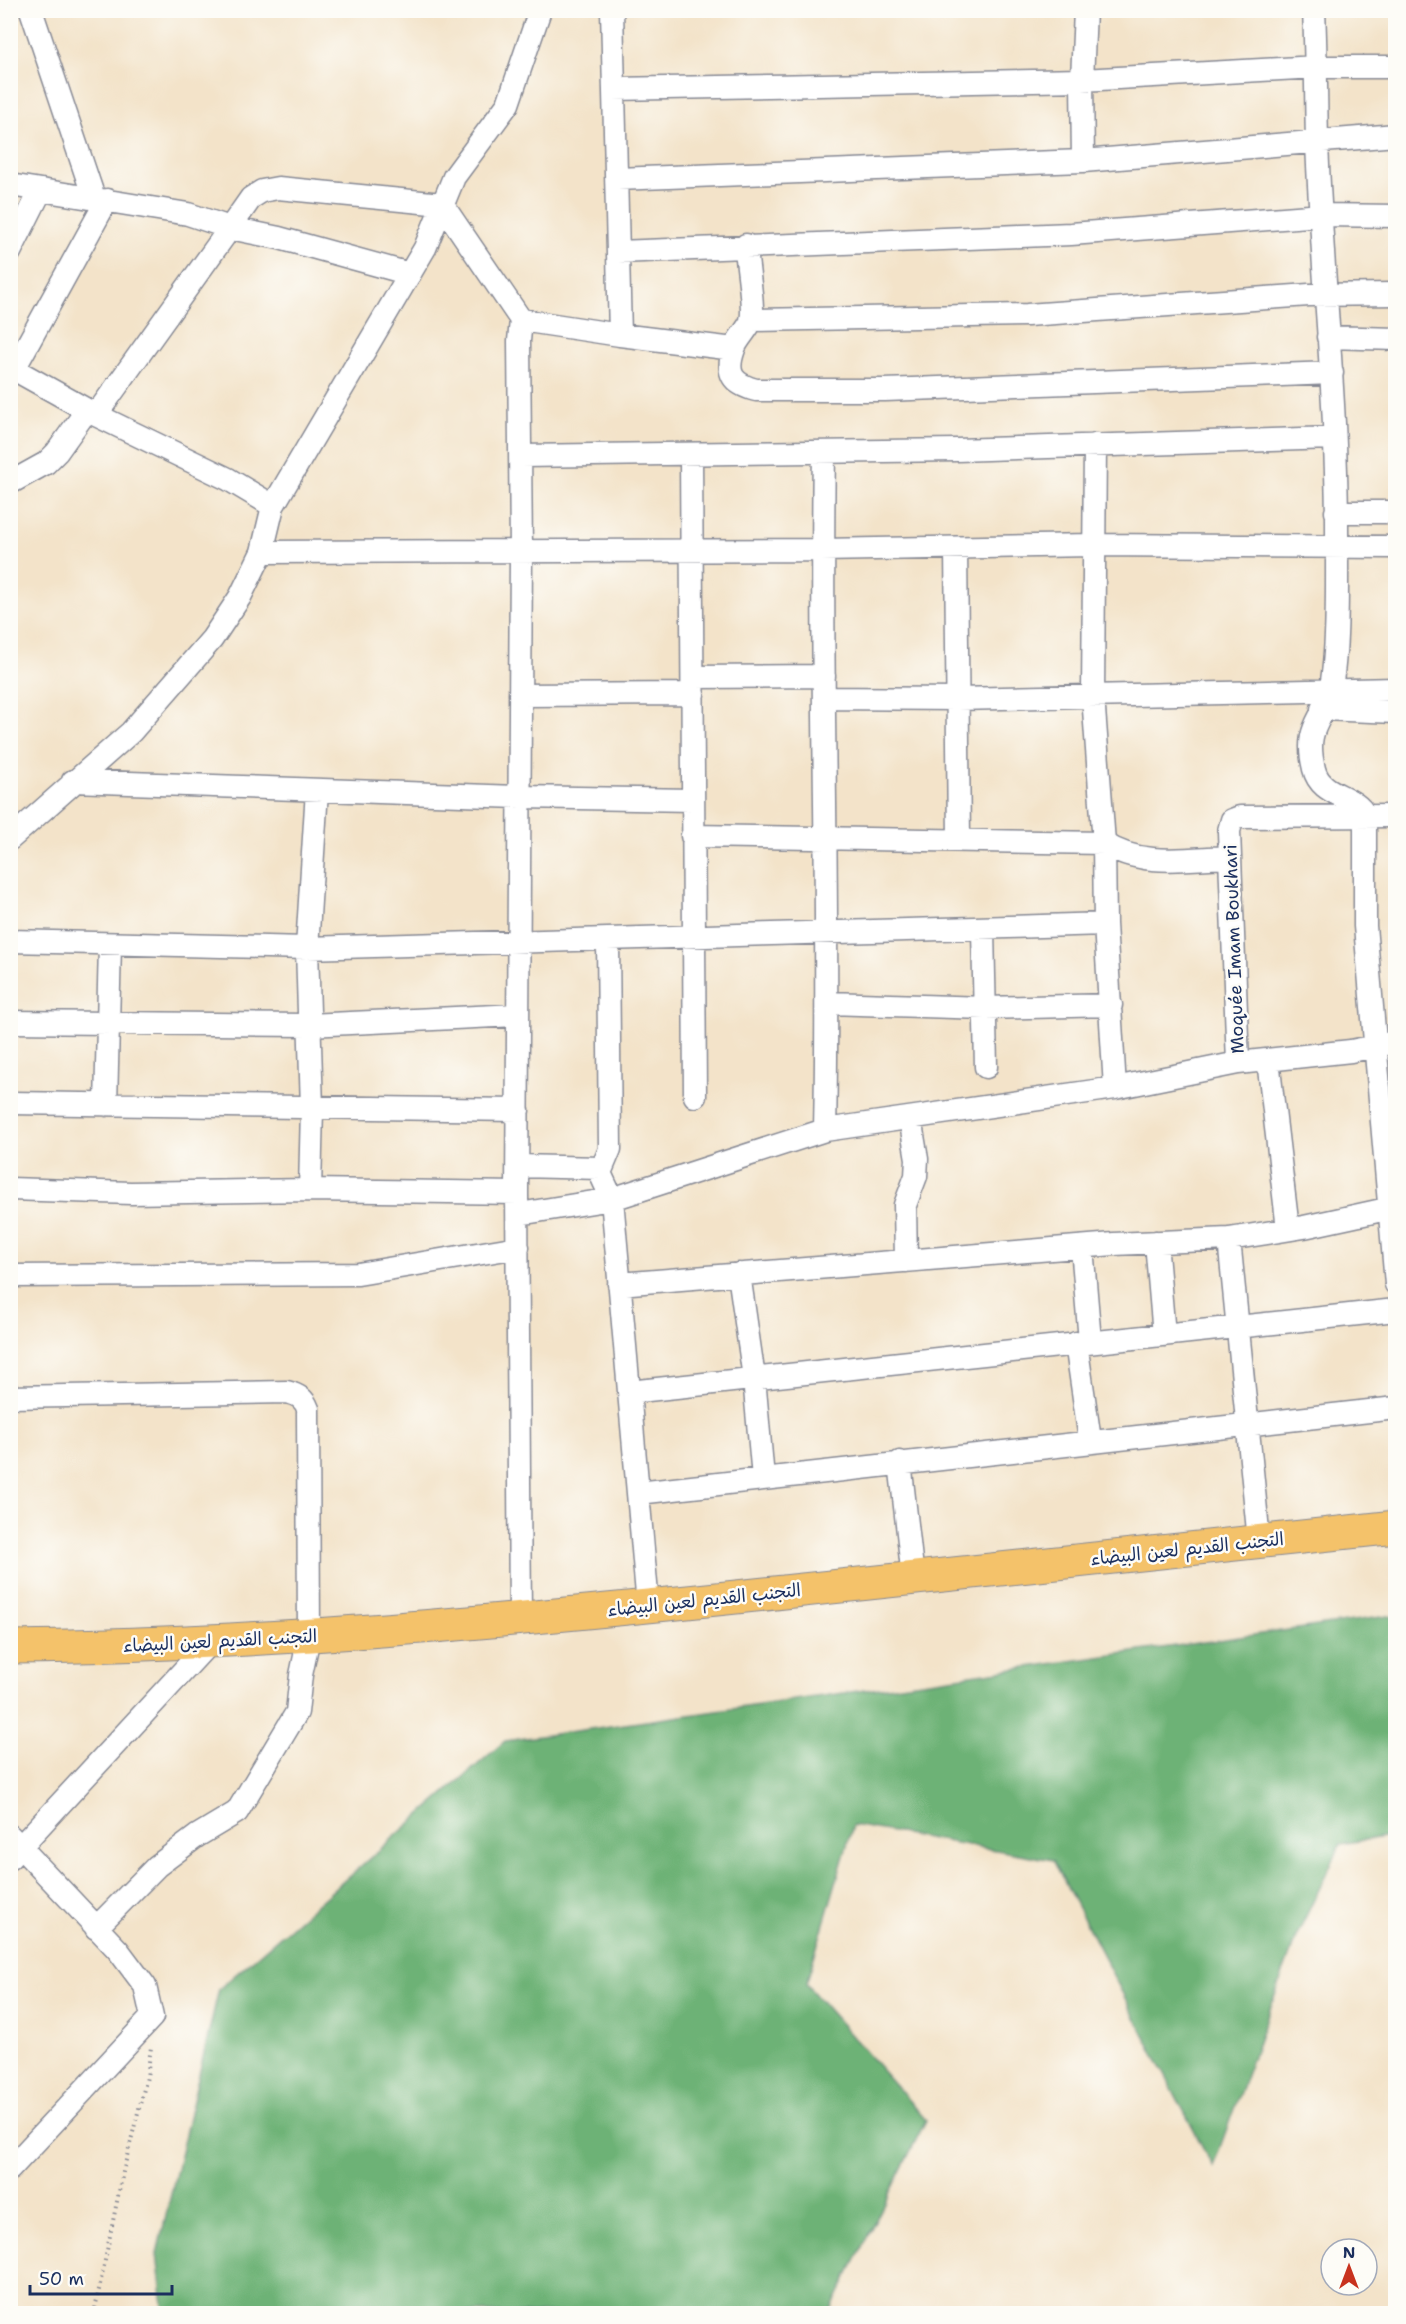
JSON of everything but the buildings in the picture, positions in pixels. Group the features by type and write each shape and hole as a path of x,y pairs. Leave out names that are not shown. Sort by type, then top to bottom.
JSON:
{"main road":[{"name":"التجنب القديم لعين البيضاء","path":"10,1647 115,1646 309,1637 520,1619 1395,1527"}],"street":[{"path":"31,10 100,199 12,368 91,412 228,479 273,506"},
{"path":"10,838 131,732 212,639 240,597 262,552 273,506 410,274 424,248 454,177 508,104 540,10"},
{"path":"612,10 620,335"},
{"path":"1083,161 1082,80 1085,10"},
{"path":"1314,10 1317,142 1332,373 1338,545 1331,688 1312,727 1310,741 1314,770 1320,783 1330,792 1360,805 1365,815 1365,926 1386,1044 1395,1284"},
{"path":"614,89 1082,80 1317,67 1395,67"},
{"path":"617,179 1083,161 1395,135"},
{"path":"10,185 188,214 230,228 410,274"},
{"path":"10,483 46,463 57,453 91,412 251,198 262,191 278,188 442,204"},
{"path":"10,252 41,190"},
{"path":"442,204 521,320 519,360 522,456 518,1015 520,1619"},
{"path":"618,252 746,245 1071,234 1322,215 1395,216"},
{"path":"746,245 751,320 734,349 732,375 735,382 756,390 885,390 1332,373"},
{"path":"751,320 1027,315 1326,295 1395,294"},
{"path":"521,320 734,349"},
{"path":"1328,337 1395,339"},
{"path":"522,456 824,453 1333,438"},
{"path":"1095,445 1092,545 1093,696 1104,843 1105,924 1115,1088"},
{"path":"824,453 822,550 828,1003 825,1130"},
{"path":"691,455 695,1096"},
{"path":"1336,512 1395,512"},
{"path":"262,552 822,550 1092,545 1395,547"},
{"path":"956,548 959,840"},
{"path":"520,695 693,686 824,687 957,699 1395,688"},
{"path":"1322,709 1395,712"},
{"path":"73,781 520,797 692,800"},
{"path":"310,1190 312,1108 307,948 317,790"},
{"name":"Moquée Imam Boukhari","path":"1238,1063 1230,823 1234,818 1395,816"},
{"path":"692,836 1104,843 1122,853 1153,859 1230,857"},
{"path":"10,941 307,948 983,930 1105,924"},
{"path":"983,930 986,1067"},
{"path":"608,939 610,1149 600,1168 602,1179 612,1199 648,1606"},
{"path":"106,1105 106,1023 110,945"},
{"path":"828,1003 985,1008 1111,1005"},
{"path":"10,1022 309,1025 518,1015"},
{"path":"10,1189 131,1193 310,1190 518,1204 612,1199 825,1130 1115,1088 1238,1063 1386,1044"},
{"path":"1268,1060 1288,1228"},
{"path":"10,1103 518,1110"},
{"path":"906,1262 904,1205 916,1176 917,1159 910,1118"},
{"path":"518,1166 600,1168"},
{"path":"619,1284 1082,1247 1228,1239 1391,1208"},
{"path":"1228,1239 1259,1541"},
{"path":"1156,1242 1164,1335"},
{"path":"10,1276 358,1274 518,1246"},
{"path":"1082,1247 1083,1342 1090,1440"},
{"path":"739,1274 754,1378 763,1478"},
{"path":"629,1392 1395,1310"},
{"path":"10,1397 273,1391 298,1395 306,1402 308,1409 309,1637 301,1675 297,1712 237,1812 197,1836 156,1866 96,1928"},
{"path":"638,1493 1090,1440 1395,1408"},
{"path":"900,1462 912,1578"},
{"path":"10,2169 152,2017 145,1986 96,1928 14,1847 212,1640"}],"path":[{"path":"94,2313 123,2172 147,2077 152,2017"}],"green space":[{"path":"1395,1615 1395,1835 1341,1844 1296,1937 1213,2167 1053,1860 853,1825 806,1984 926,2120 829,2313 164,2313 157,2254 219,1989 505,1741"}]}
